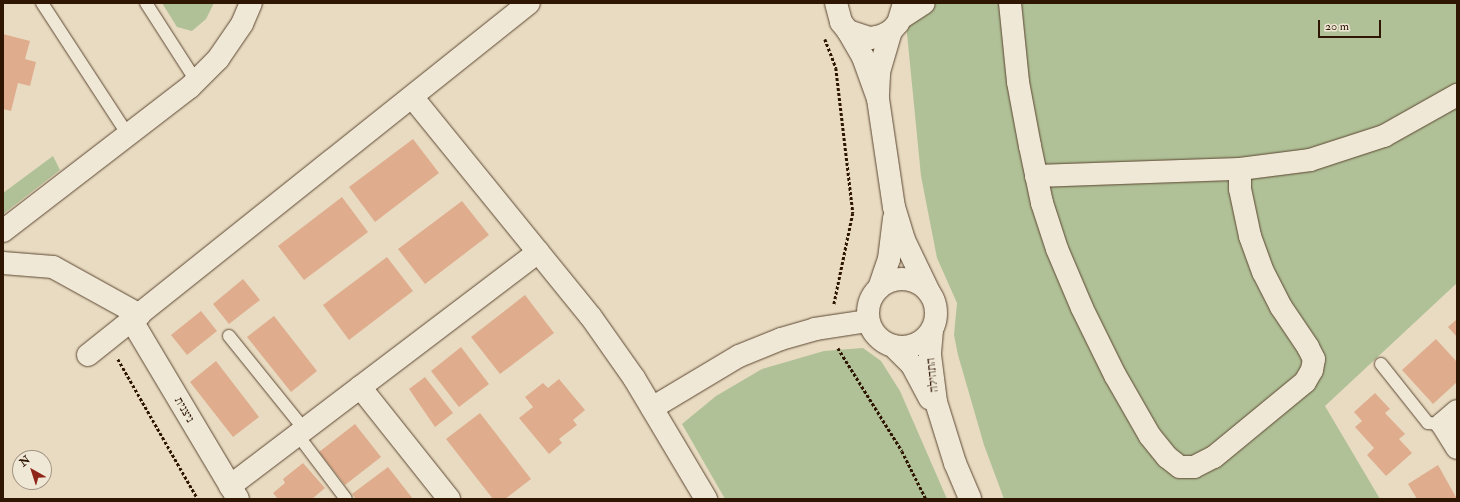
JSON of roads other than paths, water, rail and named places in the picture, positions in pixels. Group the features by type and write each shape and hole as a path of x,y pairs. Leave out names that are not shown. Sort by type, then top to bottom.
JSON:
{"street":[{"path":"3,231 196,81 226,48 242,24 251,3"},
{"path":"88,355 413,98 529,3"},
{"path":"848,30 870,38 881,36 899,17 924,3"},
{"path":"1010,3 1018,82 1036,176 1057,249 1082,308 1115,375 1150,436 1167,457 1180,467 1194,467 1214,457 1305,382 1312,370 1314,359 1263,272 1250,236 1240,189 1240,169"},
{"path":"833,6 863,58 878,99"},
{"path":"899,17 879,72 878,99 894,207 914,264 930,292 935,303 936,314 932,330 914,346 893,346 882,341 874,333 868,321 868,309 871,298 879,288 889,281 910,280 921,284 930,292"},
{"path":"1036,176 1240,169 1310,160 1359,146 1409,124 1457,95"},
{"path":"413,98 591,317 652,408 706,499"},
{"path":"879,288 889,259 894,207"},
{"path":"234,492 301,432 538,252"},
{"path":"3,264 53,267 136,318"},
{"name":"ניצנית","path":"136,318 234,492"},
{"path":"652,408 739,356 781,339 830,327 868,321"},
{"name":"התהילה","path":"932,330 933,380 940,420"},
{"name":"התהילה","path":"893,346 912,365 940,420 970,499"},
{"path":"360,387 449,499"},
{"path":"1450,417 1457,448"}],"lane":[{"path":"42,3 128,135"},
{"path":"146,3 196,81"},
{"path":"229,336 301,432 346,499"},
{"path":"1381,364 1428,423 1450,417"}]}
